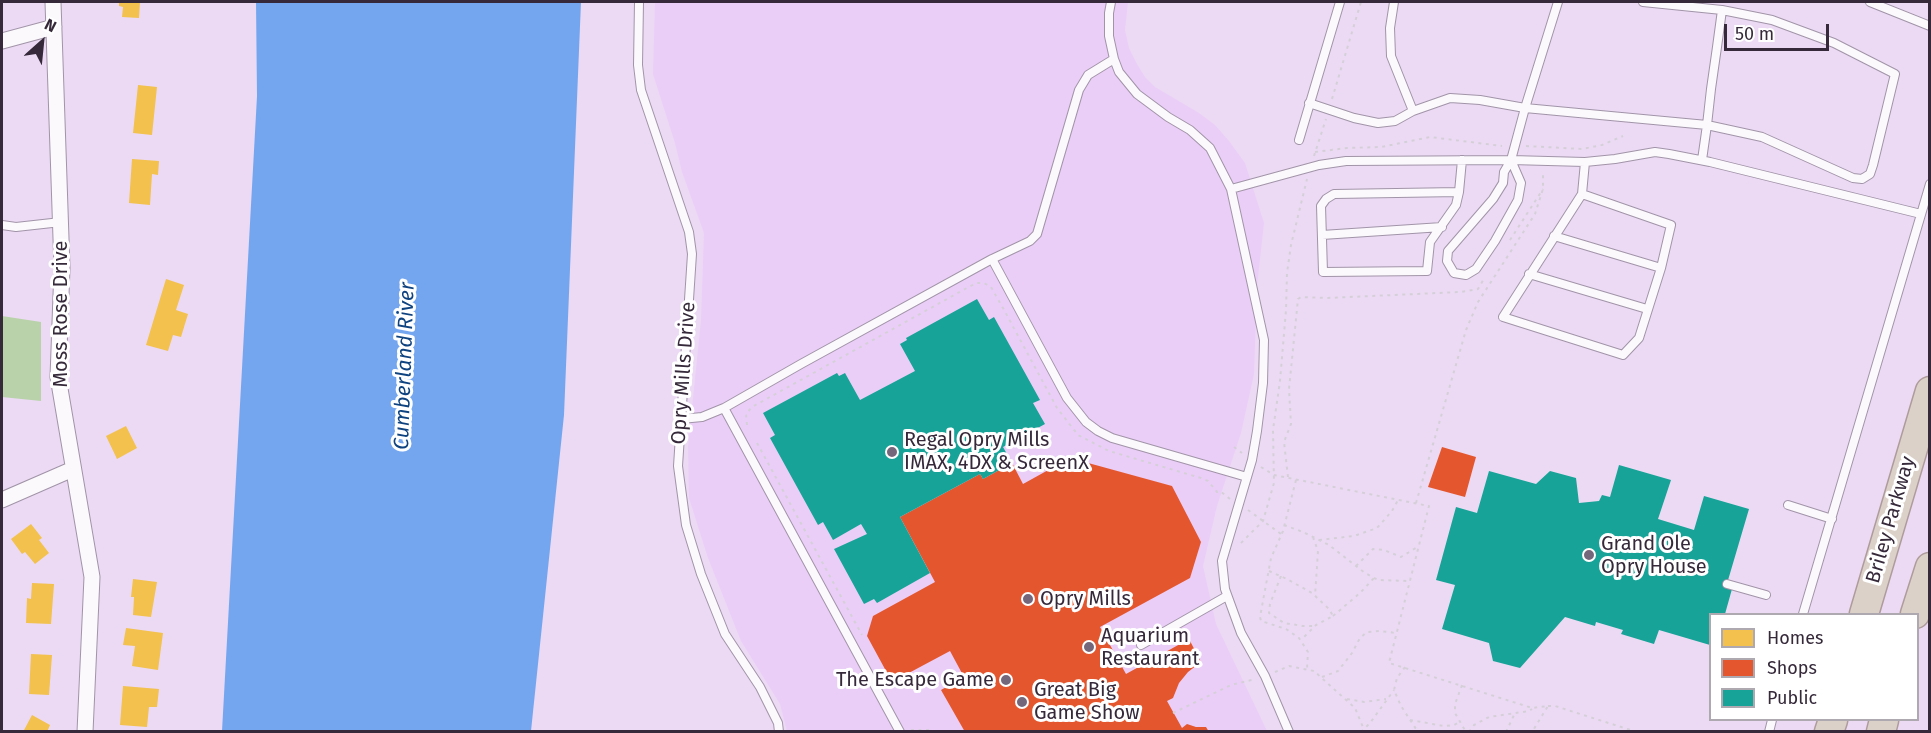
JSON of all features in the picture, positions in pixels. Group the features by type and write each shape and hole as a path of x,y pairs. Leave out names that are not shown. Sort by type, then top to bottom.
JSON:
{"highway":[{"name":"Briley Parkway","path":"1865,613 1929,391"},
{"path":"1916,613 1929,567"}],"street":[{"name":"Moss Rose Drive","path":"53,2 62,268 58,376 92,577 86,732"},
{"path":"2,41 54,27"},
{"path":"2,500 73,469"}],"lane":[{"name":"Opry Mills Drive","path":"639,2 638,65 641,90 689,232 692,254 678,466 686,525 725,634 760,687 778,723 779,732"},
{"path":"1111,2 1109,36 1119,72 1137,94 1168,117 1190,129 1210,148 1231,189 1264,340 1263,383 1252,460 1222,561 1225,589 1241,633 1265,676 1289,732"},
{"path":"1299,140 1340,2"},
{"path":"1394,2 1390,28 1391,56 1413,111"},
{"path":"1511,160 1521,183 1518,200 1476,269 1466,275 1454,273 1447,261 1448,251 1493,199 1503,183 1504,172 1511,160 1558,2"},
{"path":"1309,103 1354,118 1378,123 1395,121 1413,111 1450,98 1479,100 1525,108 1707,125 1762,137 1853,178 1862,179 1870,174 1895,74 1834,43 1772,20 1722,10 1643,2"},
{"path":"1870,2 1929,27"},
{"path":"1702,160 1722,10"},
{"path":"681,419 702,417 724,408 992,259 1030,241 1037,234 1079,90 1088,75 1114,59"},
{"path":"1231,189 1310,167 1346,161 1585,162 1655,152 1702,160 1921,214"},
{"path":"1459,192 1334,194 1321,206 1323,272 1427,271 1430,242 1456,205 1459,192 1462,160"},
{"path":"1582,195 1671,225 1640,338 1623,355 1503,317 1582,195 1585,162"},
{"path":"1804,613 1929,184"},
{"path":"2,225 16,227 61,222"},
{"path":"1322,235 1442,227"},
{"path":"1554,236 1661,268"},
{"path":"992,259 1067,398 1086,422 1112,438 1247,477"},
{"path":"1529,274 1647,309"},
{"path":"724,408 900,732"},
{"path":"1788,505 1832,519"},
{"path":"1727,584 1766,596"},
{"path":"1141,645 1227,596"}],"path":[{"path":"1241,543 1263,521 1274,483 1273,430 1280,381 1288,264 1310,167 1361,2"},
{"path":"1315,152 1381,147 1430,137 1499,146 1582,148 1602,145 1623,136"},
{"path":"1416,503 1466,330 1478,302 1535,214 1543,189 1543,147"},
{"path":"1507,244 1543,189"},
{"path":"1288,478 1284,442 1291,424 1289,389 1299,299 1301,297 1328,298 1460,292 1478,289 1486,276"},
{"path":"751,433 746,417 748,410 752,407 976,283 984,283 991,287 1057,408 1078,435 1109,451 1208,481 1217,492 1220,491 1281,534"},
{"path":"756,442 862,635"},
{"path":"1234,447 1274,476 1429,506 1389,663 1533,708"},
{"path":"1296,480 1284,525 1271,558 1260,617 1261,621 1286,629 1301,640 1308,652 1307,669"},
{"path":"1319,540 1354,536 1377,528 1392,511 1398,500"},
{"path":"1284,525 1329,545 1356,567 1378,580 1410,581"},
{"path":"1313,537 1318,551 1315,596"},
{"path":"1356,567 1373,549 1384,550 1401,558 1419,546"},
{"path":"1269,571 1315,596 1333,616"},
{"path":"1281,576 1268,610 1275,617 1293,625 1315,626"},
{"path":"1301,640 1315,626 1333,616 1374,578"},
{"path":"1263,598 1271,600"},
{"path":"1322,677 1338,670 1352,653 1360,638 1367,632 1397,633"},
{"path":"1360,732 1370,723 1394,690 1397,678 1405,668"},
{"path":"1462,685 1455,704 1455,713 1467,732 1474,725 1489,717 1515,714 1548,706 1555,706 1637,732"},
{"path":"1394,690 1401,706 1418,732"},
{"path":"1344,698 1353,702 1386,699"},
{"path":"1532,732 1548,706"},
{"path":"1506,732 1515,714"},
{"path":"1410,720 1444,726 1460,722"},
{"path":"908,732 914,729 930,732"}],"shaded area":[{"name":"Opry Mills","path":"655,2 1128,2 1125,30 1129,48 1145,77 1155,87 1215,125 1229,141 1245,163 1264,223 1257,286 1254,374 1241,433 1217,506 1203,566 1216,624 1267,731 787,731 780,704 741,641 708,558 689,498 688,447 701,320 704,233 682,172 653,74"}],"green space":[{"path":"2,316 41,322 41,401 2,397"}],"water":[{"name":"Cumberland River","path":"256,2 581,2 564,415 531,731 222,731 257,96"}],"building: Homes":[{"path":"119,2 140,2 139,18 122,17 123,7 119,6"},
{"path":"138,85 157,87 152,135 133,133"},
{"path":"132,159 159,161 158,175 152,174 150,205 129,203"},
{"path":"166,279 184,285 176,310 188,314 181,337 173,335 168,351 146,345"},
{"path":"126,426 137,448 117,459 106,436"},
{"path":"31,524 42,538 39,540 49,553 35,564 25,552 22,554 11,539"},
{"path":"133,579 157,582 151,617 133,615 134,597 131,597"},
{"path":"32,583 54,584 51,624 26,623 27,598 31,599"},
{"path":"126,628 163,633 158,670 132,666 135,646 123,645"},
{"path":"31,654 52,655 49,695 29,694"},
{"path":"123,686 159,689 157,707 149,707 147,727 120,725"},
{"path":"32,715 50,725 47,732 23,732"}],"building: Shops":[{"path":"1442,447 1476,457 1465,497 1428,487"},
{"name":"Opry Mills","path":"1070,458 1172,486 1201,542 1190,578 1100,627 1126,674 1189,639 1201,662 1188,672 1179,683 1173,698 1167,701 1182,728 1187,724 1206,727 1209,732 965,732 941,690 964,677 950,651 892,682 867,636 873,616 935,582 900,517 980,474 983,479 1012,463 1023,484"}],"building: Public":[{"name":"Regal Opry Mills IMAX, 4DX & ScreenX","path":"977,299 989,320 994,317 1040,400 1033,403 1045,424 1003,447 1012,463 983,479 980,474 900,517 930,573 877,603 874,599 864,604 834,549 867,534 861,524 833,540 823,522 818,525 770,438 775,435 763,413 837,373 839,376 845,373 860,400 915,371 900,344 907,340 906,338"},
{"name":"Grand Ole Opry House","path":"1619,465 1671,480 1658,519 1694,530 1704,496 1749,509 1726,587 1732,589 1725,613 1709,613 1709,645 1659,630 1654,644 1621,634 1623,630 1596,622 1595,626 1565,617 1520,668 1493,661 1489,643 1442,629 1455,585 1436,580 1456,507 1477,513 1489,471 1536,484 1550,471 1576,478 1579,503 1599,501 1602,495 1610,497"}],"place":[{"name":"Regal Opry Mills IMAX, 4DX & ScreenX","path":"892,452"},
{"name":"Grand Ole Opry House","path":"1589,555"},
{"name":"Opry Mills","path":"1028,599"},
{"name":"Aquarium Restaurant","path":"1089,647"},
{"name":"The Escape Game","path":"1006,680"},
{"name":"Great Big Game Show","path":"1022,702"}]}
